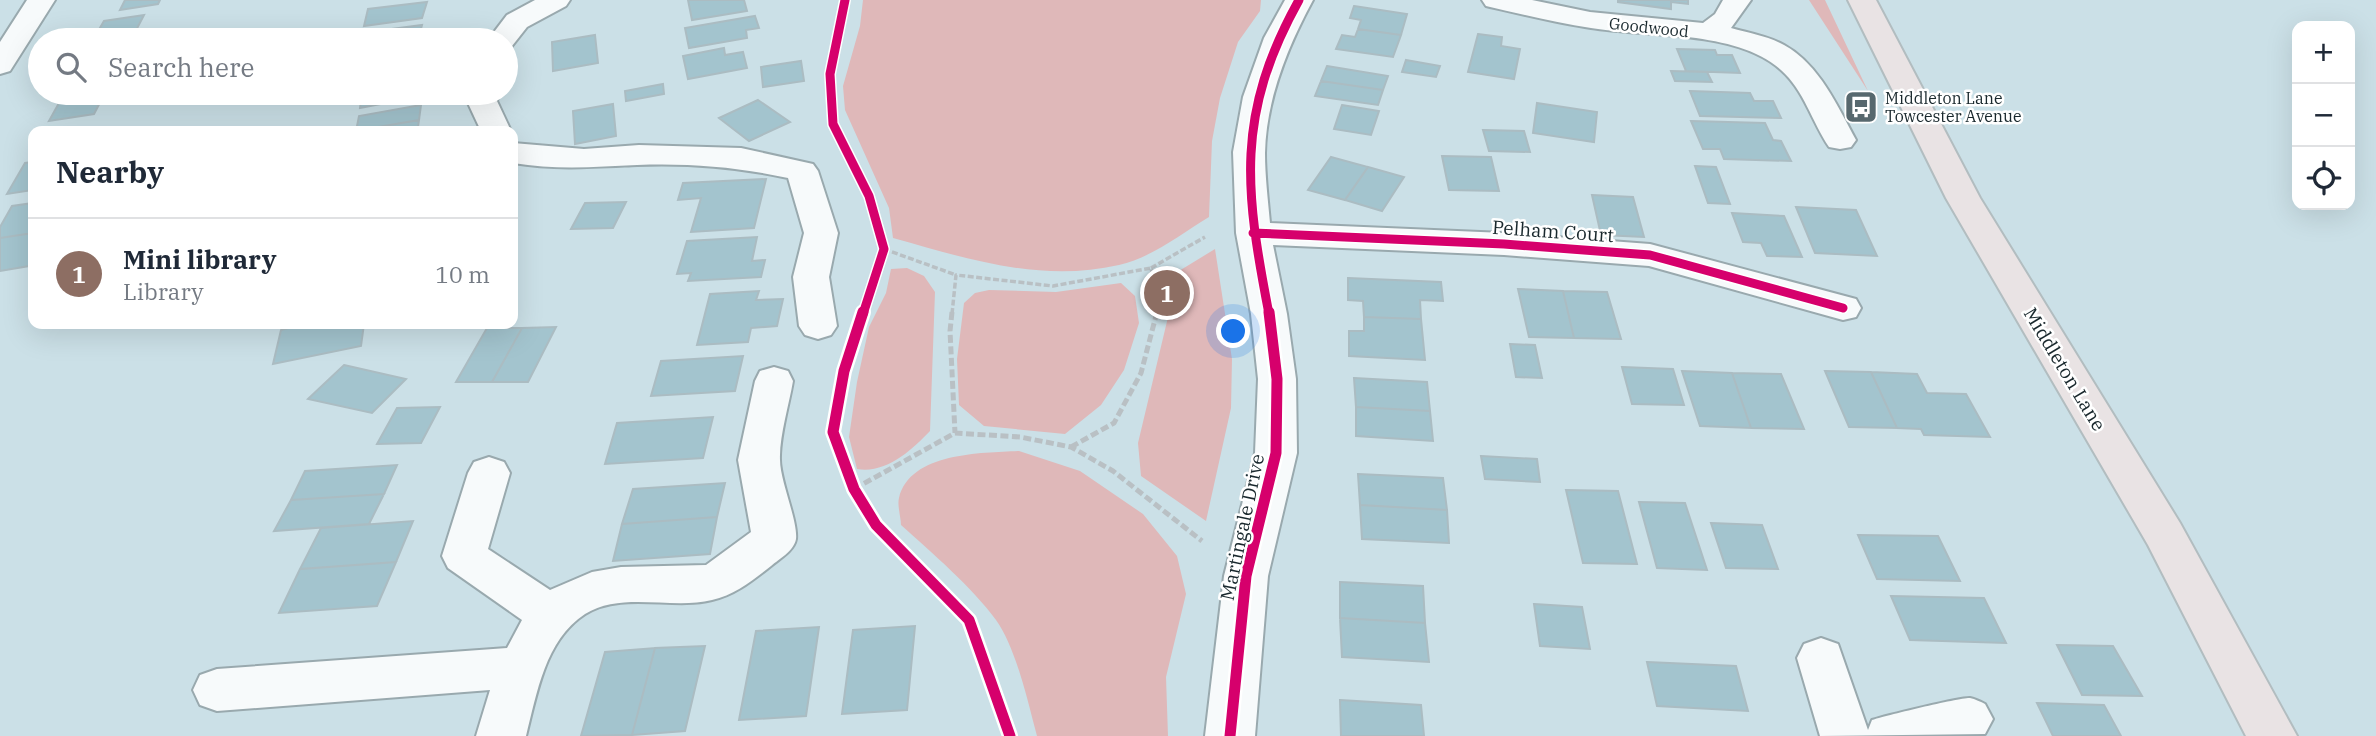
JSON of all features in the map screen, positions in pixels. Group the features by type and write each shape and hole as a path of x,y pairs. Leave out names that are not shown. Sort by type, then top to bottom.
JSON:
{"main road":[{"name":"Middleton Lane","path":"1862,0 1963,198 2165,536 2272,736"}],"street":[{"path":"0,65 41,0"},
{"path":"511,28 517,21 552,0"},
{"name":"Martingale Drive","path":"1230,736 1246,576 1276,453 1277,379 1269,314 1253,233 1249,152 1258,97 1278,38 1299,0"},
{"name":"Goodwood","path":"1496,0 1590,20 1708,33 1775,51 1791,64 1817,99 1840,140"},
{"path":"1708,33 1726,19 1737,0"},
{"name":"Goodwood","path":"1587,49 1590,20"},
{"path":"484,105 494,126"},
{"path":"518,154 584,159 639,155 741,158 802,170 821,233 811,277 818,326"},
{"name":"Pelham Court","path":"1253,233 1504,244 1650,256 1843,308"},
{"path":"501,736 520,667 539,630 569,598 616,585 714,582 774,539 759,460 774,381"},
{"path":"489,473 464,556 552,616"},
{"path":"1821,658 1845,736"},
{"path":"218,690 520,667"},
{"path":"1889,736 1968,719"}],"path":[{"path":"884,249 956,275 1053,286 1152,268 1214,232 1253,233"},
{"path":"880,262 884,249 881,236"},
{"path":"1071,447 1114,423 1141,373 1160,299 1152,268"},
{"path":"955,433 950,331 956,275"},
{"path":"861,501 852,484 955,433 1020,437 1071,447 1113,471 1246,576"}],"shaded area":[{"path":"863,0 1261,0 1260,11 1238,42 1220,98 1212,141 1209,217 1143,257 1090,270 1033,270 1005,266 893,238 889,208 845,110 843,86 860,26"},
{"path":"1809,0 1825,0 1868,91"},
{"path":"1215,249 1232,359 1231,408 1206,521 1141,476 1138,443 1179,271"},
{"path":"907,268 924,276 935,292 930,431 898,459 878,468 857,469 849,437 869,327 886,293 891,269"},
{"path":"1121,283 1135,296 1139,323 1124,370 1101,405 1065,434 984,426 959,405 957,359 964,303 975,293 989,290 1056,292"},
{"path":"1019,451 1080,471 1143,514 1177,556 1186,594 1166,677 1168,736 1037,736 1010,645 996,620 964,583 901,525 899,498 906,483 917,472 932,463 950,458"}],"building":[{"path":"125,0 160,0 158,4 120,10"},
{"path":"688,0 744,0 747,11 692,20"},
{"path":"1618,0 1688,0 1688,4 1671,2 1671,9"},
{"path":"427,2 422,18 364,26 368,9"},
{"path":"1354,6 1407,14 1401,35 1358,29 1361,20 1350,18"},
{"path":"144,15 137,28 100,28 104,21"},
{"path":"755,16 759,28 746,30 747,38 689,48 685,28"},
{"path":"422,25 421,28 400,28"},
{"path":"1358,29 1401,35 1393,57 1336,49 1342,35 1355,37"},
{"path":"1478,34 1502,37 1501,46 1520,49 1514,79 1468,72"},
{"path":"595,35 598,63 553,71 552,42"},
{"path":"724,48 725,55 743,52 747,68 688,79 683,56"},
{"path":"1677,49 1715,50 1717,55 1732,55 1740,73 1686,71"},
{"path":"1406,60 1440,66 1436,77 1402,72"},
{"path":"801,61 804,81 763,87 761,67"},
{"path":"1327,66 1388,76 1383,90 1321,81"},
{"path":"1671,71 1707,72 1712,82 1675,81"},
{"path":"1321,81 1383,90 1378,105 1315,96"},
{"path":"663,84 664,94 626,101 625,91"},
{"path":"1690,91 1750,93 1754,101 1773,101 1781,118 1700,116"},
{"path":"758,100 790,122 749,141 719,118"},
{"path":"1537,103 1597,112 1594,142 1533,133"},
{"path":"613,104 616,136 575,144 573,111"},
{"path":"58,105 99,105 94,114 49,121"},
{"path":"421,105 419,120 385,126 357,126 359,116"},
{"path":"1342,105 1379,111 1371,135 1334,129"},
{"path":"419,120 418,126 384,126"},
{"path":"1691,121 1765,123 1773,140 1781,141 1791,161 1724,159 1720,149 1703,149"},
{"path":"1483,130 1524,131 1530,152 1489,151"},
{"path":"1442,156 1491,157 1499,191 1449,190"},
{"path":"1331,157 1368,167 1345,200 1308,190"},
{"path":"25,163 28,163 28,191 7,194"},
{"path":"1695,166 1716,167 1730,204 1708,203"},
{"path":"1368,167 1404,177 1382,211 1345,200"},
{"path":"766,179 754,228 691,232 701,198 678,200 683,183"},
{"path":"1592,195 1633,197 1644,237 1601,235"},
{"path":"626,202 613,228 571,229 585,203"},
{"path":"28,204 28,234 0,238 0,227 12,206"},
{"path":"1796,207 1856,210 1877,256 1815,253"},
{"path":"1732,213 1784,216 1802,257 1767,256 1761,243 1743,242"},
{"path":"28,234 28,266 0,271 0,238"},
{"path":"757,237 752,261 765,260 761,277 688,281 691,273 677,274 687,241"},
{"path":"1348,278 1441,282 1443,301 1420,300 1421,319 1364,317 1363,301 1348,300"},
{"path":"1518,289 1563,291 1574,338 1529,337"},
{"path":"759,291 756,300 783,299 777,326 751,328 748,342 697,345 710,294"},
{"path":"1563,291 1607,292 1621,339 1574,338"},
{"path":"1364,317 1421,319 1425,360 1349,356 1349,331 1364,331"},
{"path":"556,327 528,382 492,382 522,328"},
{"path":"522,328 492,382 456,382 486,329"},
{"path":"363,329 361,346 273,364 281,330"},
{"path":"1510,344 1535,345 1542,378 1516,377"},
{"path":"743,356 735,391 651,396 661,361"},
{"path":"344,365 406,379 372,413 308,399"},
{"path":"1622,367 1673,369 1684,405 1632,404"},
{"path":"1682,371 1732,373 1751,428 1700,426"},
{"path":"1825,371 1871,372 1897,428 1849,427"},
{"path":"1871,372 1917,374 1927,393 1966,394 1990,437 1924,435 1921,429 1897,428"},
{"path":"1732,373 1781,374 1804,429 1751,428"},
{"path":"1354,378 1427,382 1430,411 1356,407"},
{"path":"440,407 421,443 377,444 397,408"},
{"path":"1356,407 1430,411 1433,441 1356,436"},
{"path":"713,417 703,458 605,464 617,423"},
{"path":"1481,456 1537,459 1540,482 1485,479"},
{"path":"397,465 384,494 291,500 305,471"},
{"path":"1358,474 1443,478 1447,510 1360,505"},
{"path":"725,483 717,517 622,524 633,489"},
{"path":"1566,490 1618,491 1637,564 1583,563"},
{"path":"384,494 369,524 274,531 291,500"},
{"path":"1639,502 1685,503 1707,570 1657,568"},
{"path":"1360,505 1447,510 1449,543 1362,539"},
{"path":"717,517 710,554 613,561 622,524"},
{"path":"413,521 396,562 300,569 321,528"},
{"path":"1711,523 1762,525 1778,569 1726,568"},
{"path":"1858,535 1938,536 1960,581 1877,579"},
{"path":"396,562 377,606 279,613 300,569"},
{"path":"1340,582 1423,586 1425,623 1340,618"},
{"path":"1891,596 1984,598 2006,643 1910,640"},
{"path":"1534,604 1582,607 1590,649 1540,646"},
{"path":"1340,618 1425,623 1429,662 1342,657"},
{"path":"915,626 907,710 842,714 853,630"},
{"path":"819,627 806,716 739,720 756,631"},
{"path":"2057,645 2113,646 2142,696 2082,695"},
{"path":"705,646 685,731 632,735 655,648"},
{"path":"655,648 632,735 581,736 605,652"},
{"path":"1647,662 1736,666 1748,711 1657,706"},
{"path":"1340,700 1421,705 1424,736 1341,736"},
{"path":"2037,703 2104,705 2121,736 2053,736"}],"cycle path":[{"path":"845,0 830,74 833,124 869,196 884,249 844,371 833,432 854,489 876,525 969,620 1010,736"},
{"path":"1230,736 1246,576 1276,453 1277,379 1269,314 1253,233 1249,152 1258,97 1278,38 1299,0"},
{"path":"1253,233 1504,244 1650,255 1843,308"}],"place":[{"name":"Middleton Lane Towcester Avenue","path":"1861,107"},
{"name":"Mini library","path":"1167,293"}]}
